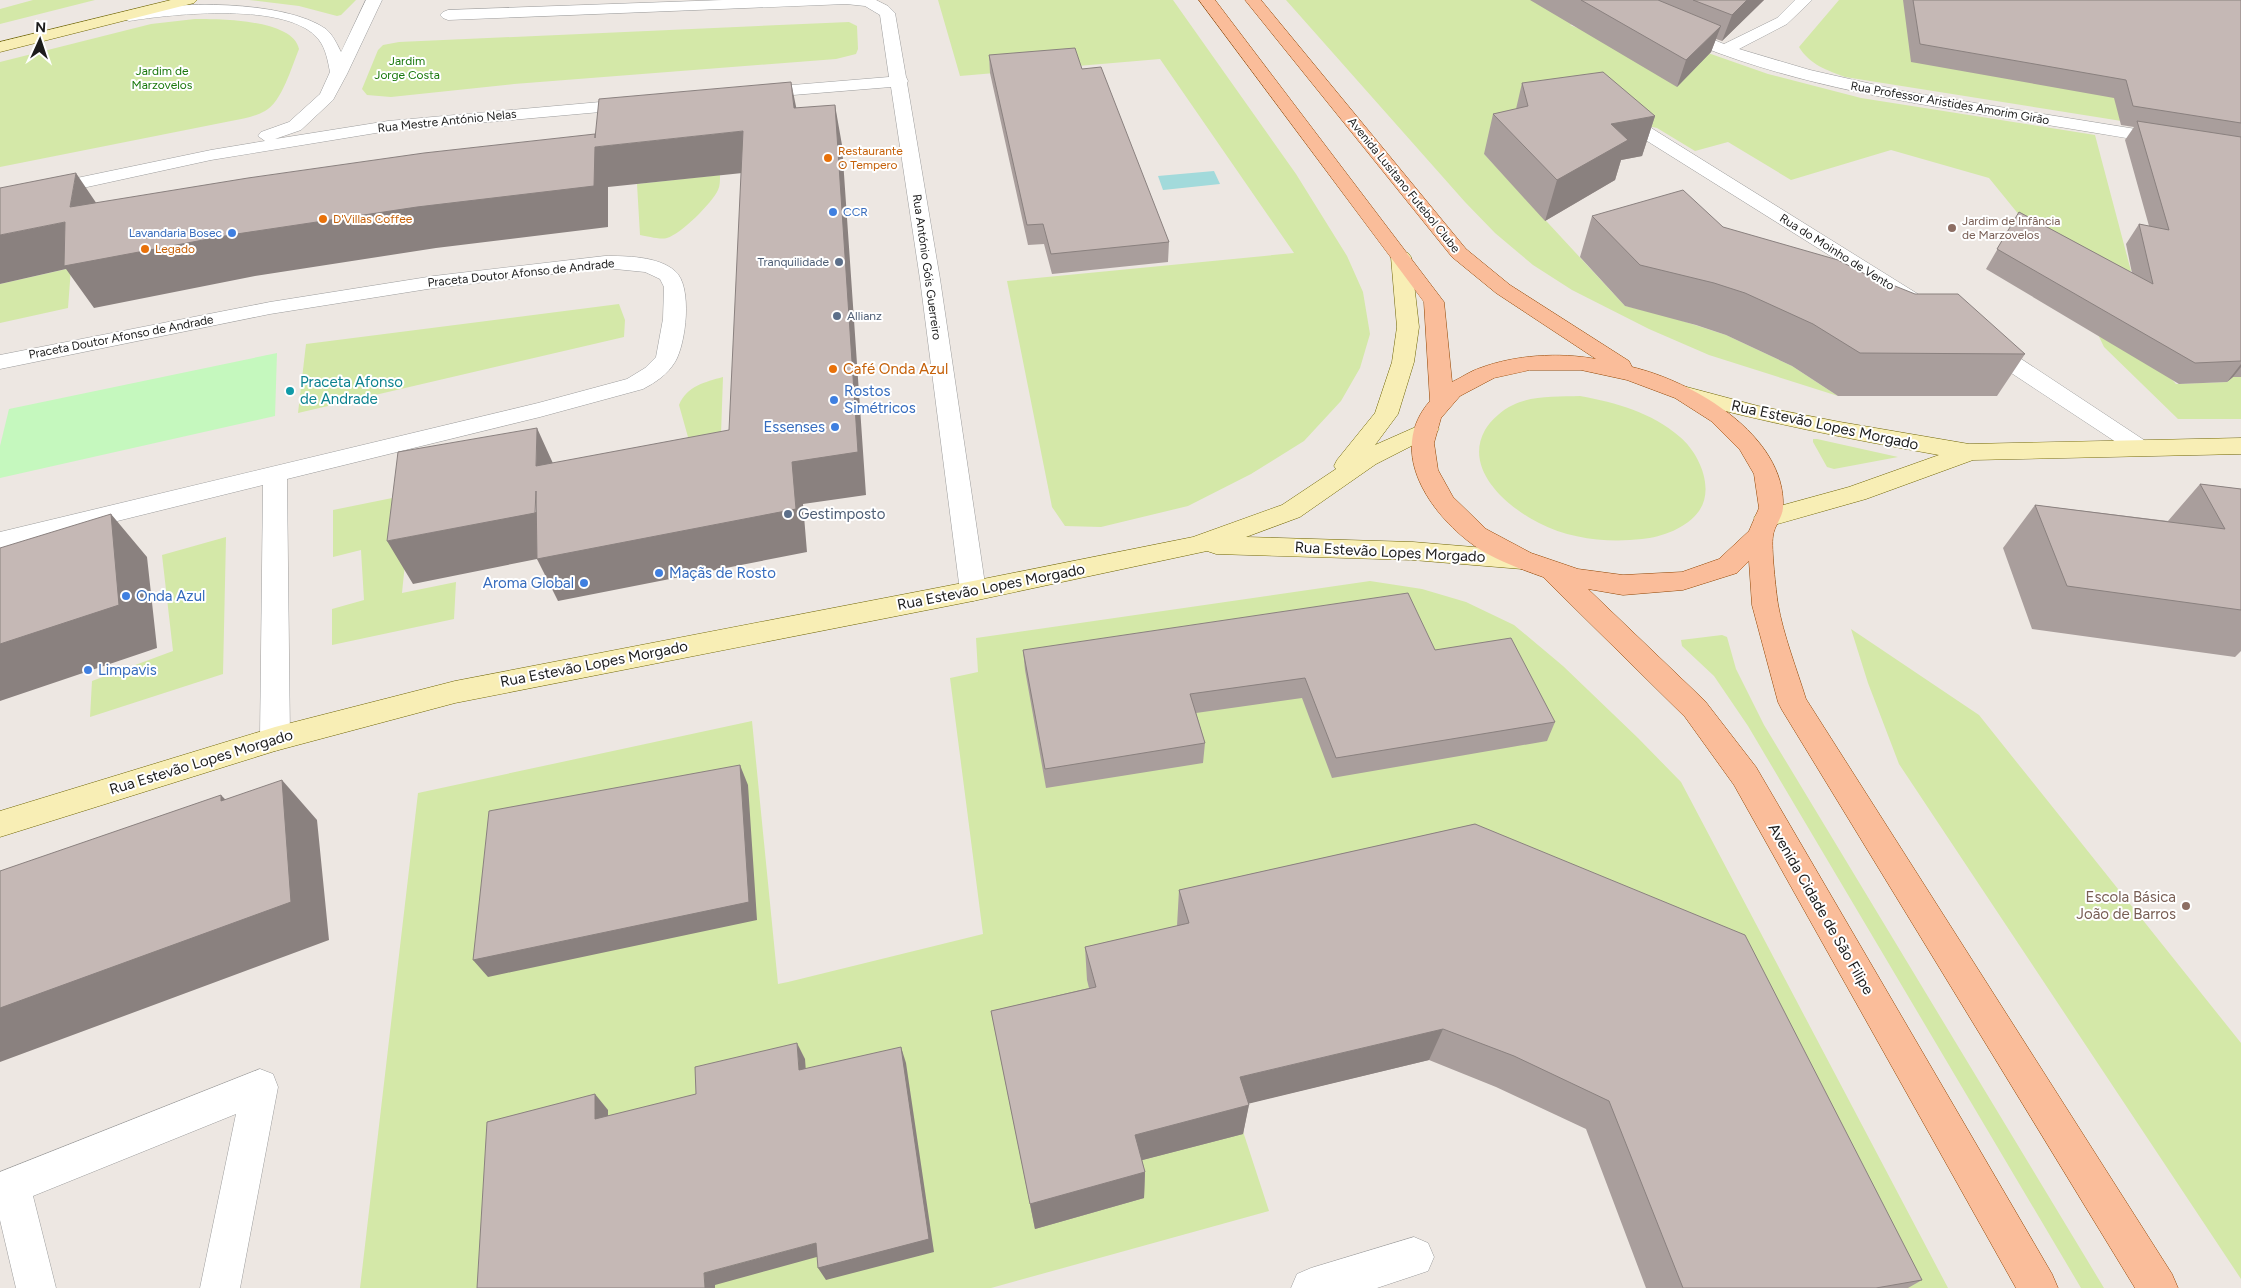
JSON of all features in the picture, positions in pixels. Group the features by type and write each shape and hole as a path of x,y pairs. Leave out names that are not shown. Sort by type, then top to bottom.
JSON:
{"main road":[{"path":"1207,0 1434,302 1442,403"},
{"name":"Avenida Lusitano Futebol Clube","path":"1253,0 1459,253 1503,290 1633,374"},
{"path":"1530,363 1581,363 1633,374 1683,393 1719,416 1749,445 1766,474 1770,508 1763,527 1728,566 1682,581 1623,585 1576,578 1537,565 1477,535 1444,502 1426,470 1422,442 1430,416 1452,391 1487,372 1530,363"},
{"path":"1763,527 1766,605 1792,702 2158,1288"},
{"name":"Avenida Cidade de São Filipe","path":"1537,565 1695,709 1745,776 2038,1288"}],"street":[{"path":"0,34 136,0"},
{"path":"0,47 189,0"},
{"path":"211,155 281,132 302,120 327,96 374,0"},
{"path":"448,15 844,0"},
{"name":"Rua António Góis Guerreiro","path":"850,0 880,6 887,13 900,81 930,279 973,591"},
{"name":"Rua Professor Aristides Amorim Girão","path":"1613,0 1684,35 1801,74 1906,98 2241,151"},
{"path":"1726,49 1782,21 1804,0"},
{"path":"121,17 207,7 282,14 298,19 321,33 333,53 339,74"},
{"path":"743,94 900,81"},
{"path":"302,120 306,125 321,130 343,120 327,96"},
{"name":"Rua Mestre António Nelas","path":"0,200 211,155 343,120 388,126 646,103"},
{"name":"Rua do Moinho de Vento","path":"1634,125 1934,313"},
{"path":"1328,488 1386,414 1404,362 1408,327 1401,257"},
{"name":"Praceta Doutor Afonso de Andrade","path":"0,362 270,308 434,282 605,262 645,266 663,273 673,281 676,292 667,358 648,377 635,384 540,410 0,541"},
{"path":"1966,334 2139,447"},
{"name":"Rua Estevão Lopes Morgado","path":"1683,393 1758,413 1840,430 1920,446 1969,452 2241,446"},
{"name":"Rua Estevão Lopes Morgado","path":"0,824 275,739 412,703 508,681 973,591 1197,545 1290,511 1328,488 1368,458 1427,429"},
{"name":"Rua Estevão Lopes Morgado","path":"1763,527 1969,452"},
{"path":"275,474 275,739"},
{"name":"Rua Estevão Lopes Morgado","path":"1197,545 1413,550 1537,565"},
{"path":"36,1288 11,1186 260,1087 220,1288"},
{"path":"1311,1288 1414,1257"}],"green space":[{"path":"33,0 95,0 0,24 0,9"},
{"path":"249,0 356,0 341,15 337,16 299,6"},
{"path":"938,0 1173,0 1296,174 1347,256 1363,292 1370,334 1360,368 1341,401 1304,441 1251,474 1188,506 1101,527 1065,526 1052,507 1007,281 1294,253 1160,59 960,76"},
{"path":"1286,0 1556,0 1595,13 1570,25 1642,54 1671,40 1768,74 1861,98 2095,135 2131,271 2069,276 1989,178 1891,150 1791,180 1728,142 1695,151 1657,128 1614,119 1484,154 1625,306 1664,315 1726,335 1792,366 1838,396 1709,355 1649,329 1572,290 1533,265 1495,233 1465,202"},
{"path":"1839,0 2215,0 2241,140 1845,77 1814,63 1799,47"},
{"name":"Jardim de Marzovelos","path":"195,19 221,19 270,26 294,39 299,49 286,83 276,100 265,111 244,119 0,167 0,62 151,24"},
{"name":"Jardim Jorge Costa","path":"849,22 857,26 858,49 856,54 836,59 514,84 391,97 367,95 362,89 378,50 383,45 399,42"},
{"path":"720,175 719,187 715,196 680,231 667,238 640,235 637,184"},
{"path":"71,268 68,308 0,323 0,284"},
{"path":"2080,297 2154,360 2176,384 2227,382 2233,377 2241,377 2241,419 2178,419 2104,347"},
{"path":"619,304 625,320 624,337 298,413 306,344"},
{"path":"277,353 275,416 0,478 0,446 9,409"},
{"path":"723,377 720,463 697,469 679,405 692,389 703,383"},
{"path":"1580,396 1620,405 1645,415 1669,428 1687,444 1699,461 1705,482 1704,502 1694,517 1674,531 1658,536 1629,540 1603,540 1563,533 1539,523 1502,497 1484,472 1480,459 1480,445 1487,426 1501,412 1521,402 1546,397"},
{"path":"1813,439 1898,457 1834,469 1827,467"},
{"path":"412,494 402,593 456,582 454,619 332,645 332,609 364,600 361,550 333,557 333,510"},
{"path":"226,537 223,674 90,717 92,681 173,651 162,555"},
{"path":"1370,581 1422,589 1466,602 1514,625 1563,666 1681,782 1948,1288 1875,1288 1719,968 1186,957 1269,1211 991,1288 360,1288 418,793 752,721 778,984 788,982 983,934 950,678 978,672 976,638"},
{"path":"1851,629 1979,715 2241,1043 2241,1279 1899,764 1868,683"},
{"path":"1722,635 1727,637 1736,669 1764,725 2104,1288 2081,1288 1748,726 1714,676 1682,646 1681,640"}],"water":[{"path":"1214,171 1220,184 1163,190 1158,176"}],"building":[{"path":"1581,0 1658,0 1721,26 1686,60"},
{"path":"1693,0 1747,0 1732,15"},
{"path":"1913,0 2241,0 2241,123 2133,106 2126,80 1920,44"},
{"path":"1075,48 1082,69 1101,67 1169,242 1051,254 1043,224 1027,225 989,55"},
{"path":"1603,72 1655,116 1611,124 1628,140 1557,180 1493,114 1528,106 1522,83"},
{"path":"791,82 794,108 835,105 858,452 792,462 796,509 537,559 536,491 535,513 387,541 398,452 537,428 536,466 729,430 743,131 595,147 594,186 417,207 230,235 64,266 65,222 0,235 0,188 76,173 70,207 248,178 424,153 595,134 595,138 599,99"},
{"path":"2137,121 2241,137 2241,361 2195,363 1997,249 2019,212 2153,284 2139,224 2169,230"},
{"path":"1683,190 1723,227 1838,260 1865,274 1915,294 1958,294 2025,354 1860,353 1813,324 1745,293 1714,283 1640,265 1592,216"},
{"path":"2200,484 2241,489 2241,610 2067,586 2035,505 2225,529"},
{"path":"111,514 119,605 0,644 0,548"},
{"path":"1408,593 1435,650 1511,638 1555,722 1336,758 1305,678 1190,694 1205,743 1045,769 1023,650"},
{"path":"740,765 749,902 473,960 489,811"},
{"path":"282,780 291,902 0,1008 0,871 221,795 221,801"},
{"path":"1475,824 1745,935 1922,1280 1876,1288 1683,1288 1609,1101 1514,1056 1443,1029 1240,1077 1249,1105 1135,1135 1145,1172 1030,1204 991,1011 1096,987 1085,947 1189,923 1179,890"},
{"path":"797,1043 799,1070 901,1047 929,1239 818,1268 816,1243 704,1273 705,1288 477,1288 487,1122 595,1094 595,1119 696,1094 695,1067"}],"place":[{"name":"Restaurante O Tempero","path":"828,158"},
{"name":"CCR","path":"833,212"},
{"name":"D'Villas Coffee","path":"323,219"},
{"name":"Jardim de Infância de Marzovelos","path":"1952,228"},
{"name":"Lavandaria Bosec","path":"232,233"},
{"name":"Legado","path":"145,249"},
{"name":"Tranquilidade","path":"839,262"},
{"name":"Allianz","path":"837,316"},
{"name":"Café Onda Azul","path":"833,369"},
{"name":"Praceta Afonso de Andrade","path":"290,391"},
{"name":"Rostos Simétricos","path":"834,400"},
{"name":"Essenses","path":"835,427"},
{"name":"Gestimposto","path":"788,514"},
{"name":"Maçãs de Rosto","path":"659,573"},
{"name":"Aroma Global","path":"584,583"},
{"name":"Onda Azul","path":"126,596"},
{"name":"Limpavis","path":"88,670"},
{"name":"Escola Básica João de Barros","path":"2186,906"}]}
